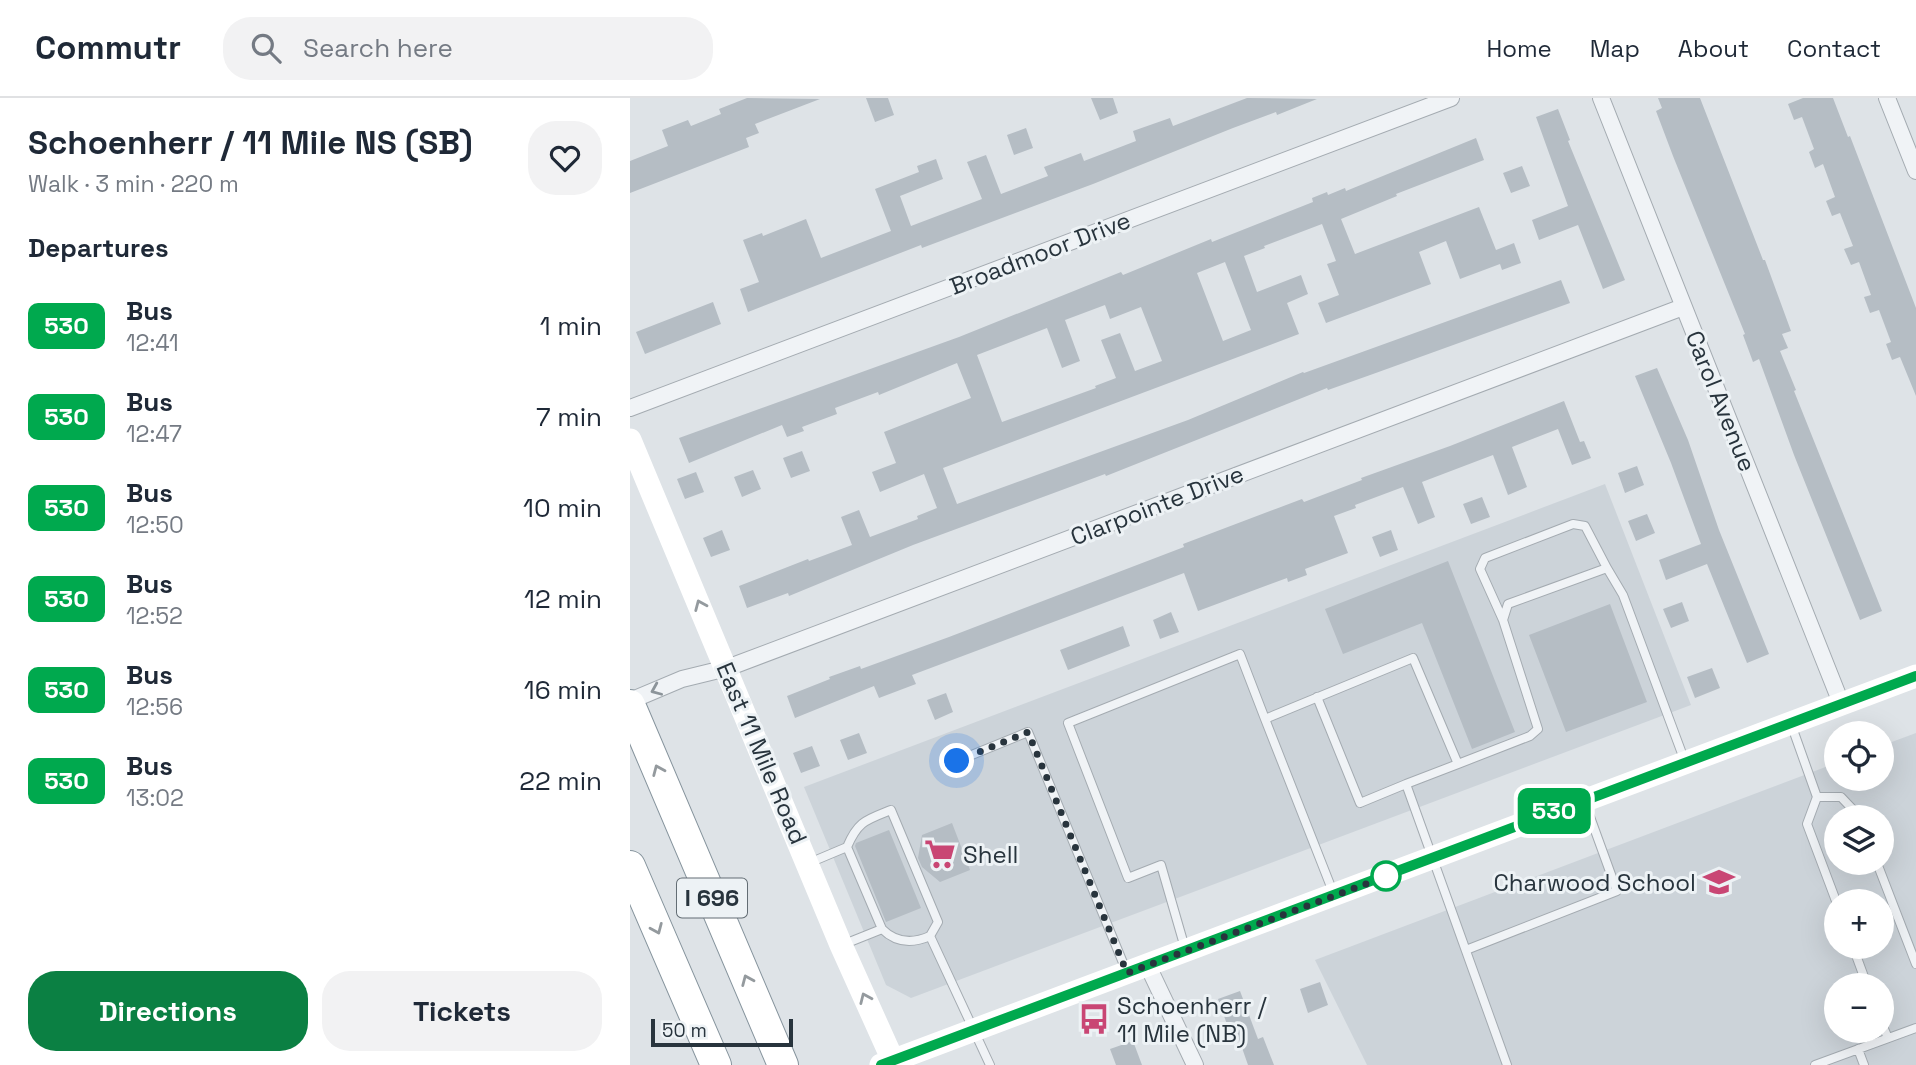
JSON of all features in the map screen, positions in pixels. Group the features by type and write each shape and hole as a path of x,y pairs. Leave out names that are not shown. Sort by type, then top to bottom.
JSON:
{"highway":[{"name":"I 696","path":"630,703 783,1065"},
{"name":"I 696","path":"630,866 716,1065"}],"main road":[{"name":"East 11 Mile Road","path":"630,440 809,863 890,1063"},
{"path":"890,1063 1916,676"}],"street":[{"name":"Broadmoor Drive","path":"630,408 1451,98"},
{"name":"Carol Avenue","path":"1601,98 1841,703"},
{"path":"1887,98 1916,171"},
{"name":"Clarpointe Drive","path":"630,703 682,679 727,668 1683,307"},
{"path":"1137,969 1195,1065"}],"lane":[{"path":"1317,697 1360,803 1530,737 1538,729 1503,620 1480,569 1485,558 1573,524 1585,526 1623,595 1685,762"},
{"path":"1503,620 1508,604 1607,568"},
{"path":"1186,950 1161,865 1128,878 1068,723 1240,654 1334,895"},
{"path":"1265,719 1413,658 1458,764"},
{"path":"1790,722 1816,797 1807,824 1831,889"},
{"path":"957,761 1028,732 1137,969"},
{"path":"1406,784 1507,1065"},
{"path":"1816,797 1841,797 1849,805"},
{"path":"1466,950 1617,891 1584,800"},
{"path":"809,863 847,847 862,822 891,810 938,922 930,936 905,942 890,937 882,929 847,847"},
{"path":"1882,875 1916,964"},
{"path":"841,945 882,929"},
{"path":"930,936 990,1065"},
{"path":"1894,1036 1916,1028"},
{"path":"1815,1065 1874,1043"},
{"path":"1858,1049 1864,1065"}],"shaded area":[{"path":"1605,484 1691,705 911,998 886,985 804,787"},
{"name":"Charwood School","path":"1916,733 1916,1065 1367,1065 1315,960 1824,768 1824,791 1894,791 1894,741"}],"building":[{"path":"747,98 820,99 755,124 759,133 746,138 749,147 630,193 630,161 668,146 662,130 688,120 691,126 721,114 719,109"},
{"path":"866,98 888,98 894,115 875,122"},
{"path":"1091,98 1113,98 1118,113 1100,120"},
{"path":"1247,98 1317,99 1233,128 1093,184 922,248 921,245 748,312 740,289 759,282 743,240 762,233 763,236 806,219 821,258 891,231 875,189 919,172 917,166 936,159 943,179 900,196 911,226 982,199 967,162 986,155 1001,194 1048,176 1044,167 1081,153 1084,161 1136,141 1133,131 1170,118 1173,126"},
{"path":"1658,98 1700,98 1791,331 1782,334 1788,348 1780,351 1796,390 1794,391 1882,611 1860,620 1759,359 1753,362 1743,335 1745,334 1673,156 1656,111 1662,108"},
{"path":"1803,98 1833,98 1916,308 1916,396 1900,357 1892,360 1886,344 1891,342 1879,310 1870,313 1864,297 1871,295 1859,262 1851,265 1844,249 1853,246 1840,213 1832,216 1826,201 1835,197 1823,164 1815,168 1809,152 1814,149 1802,117 1794,120 1788,104"},
{"path":"1558,109 1570,140 1568,141 1625,280 1603,289 1578,225 1539,240 1532,220 1568,206 1536,117"},
{"path":"1026,128 1033,148 1014,155 1007,135"},
{"path":"1476,138 1484,160 1396,194 1397,196 1341,219 1355,254 1479,207 1496,250 1514,243 1521,263 1502,270 1500,264 1460,279 1446,241 1419,252 1431,284 1326,323 1318,303 1339,295 1327,264 1336,261 1322,224 1264,246 1265,248 1244,256 1257,292 1301,275 1308,294 1287,303 1299,334 943,468 957,504 1188,420 1303,372 1561,280 1570,303 1328,390 1327,388 1106,476 1105,474 913,545 789,596 788,593 747,608 739,586 852,545 841,517 859,510 870,537 918,519 917,516 937,508 924,474 880,492 872,472 896,463 884,432 971,398 957,363 879,395 878,392 835,408 837,414 802,427 804,431 787,437 782,425 689,463 679,438 959,337 1121,272 1123,275 1211,239 1212,242 1313,202 1312,198 1327,192 1328,195 1345,188 1346,191","holes":["1225,262 1251,330 1223,341 1197,273","1105,305 1110,319 1141,307 1162,361 1135,371 1120,333 1101,340 1116,378 1095,386 1096,388 1002,422 977,355 1047,328 1062,368 1080,361 1065,320"]},
{"path":"1522,166 1530,186 1511,193 1503,173"},
{"path":"713,302 721,324 645,354 636,332"},
{"path":"1657,368 1688,440 1719,530 1769,654 1747,663 1707,564 1666,580 1659,560 1701,544 1635,376"},
{"path":"1564,401 1580,442 1584,441 1591,458 1572,465 1558,429 1512,447 1527,487 1508,495 1493,455 1422,482 1435,517 1418,524 1403,487 1334,516 1348,553 1305,569 1307,575 1288,582 1287,578 1198,611 1184,573 912,675 916,684 879,698 874,686 795,718 787,696 830,679 829,677 860,666 861,669 949,637 1184,547 1183,544 1302,499 1304,502"},
{"path":"802,451 810,471 791,478 783,458"},
{"path":"1637,466 1644,485 1625,493 1618,473"},
{"path":"753,470 761,489 742,497 734,477"},
{"path":"696,472 704,492 685,499 677,479"},
{"path":"1482,497 1490,517 1471,524 1463,504"},
{"path":"1647,514 1655,533 1636,541 1628,521"},
{"path":"722,530 730,550 711,557 703,538"},
{"path":"1391,530 1398,550 1380,557 1372,537"},
{"path":"1448,561 1515,732 1472,749 1422,623 1343,654 1325,609"},
{"path":"1682,602 1689,621 1671,628 1663,609"},
{"path":"1610,604 1647,702 1566,732 1529,635"},
{"path":"1171,612 1179,632 1160,639 1153,620"},
{"path":"1123,626 1130,646 1068,670 1060,650"},
{"path":"1712,668 1720,688 1695,698 1687,677"},
{"path":"946,693 953,712 935,720 927,700"},
{"path":"859,733 867,753 848,760 840,740"},
{"path":"812,746 820,766 801,773 793,753"},
{"path":"952,823 970,870 940,882 922,867 918,858 922,835"},
{"path":"889,830 921,908 886,922 855,846 856,843"},
{"path":"1320,982 1328,1005 1308,1013 1300,989"},
{"path":"1240,991 1258,1039 1263,1037 1274,1065 1248,1065 1235,1028 1229,1030 1218,999"},
{"path":"1133,1041 1142,1065 1116,1065 1110,1049"}],"bus line":[{"name":"530","path":"881,1065 1916,676"}],"place":[{"name":"Shell","path":"940,854"},
{"name":"Charwood School","path":"1719,882"},
{"name":"Schoenherr / 11 Mile (NB)","path":"1094,1019"}],"route":[{"path":"957,761 1028,732 1127,973 1390,875 1386,876"}]}
